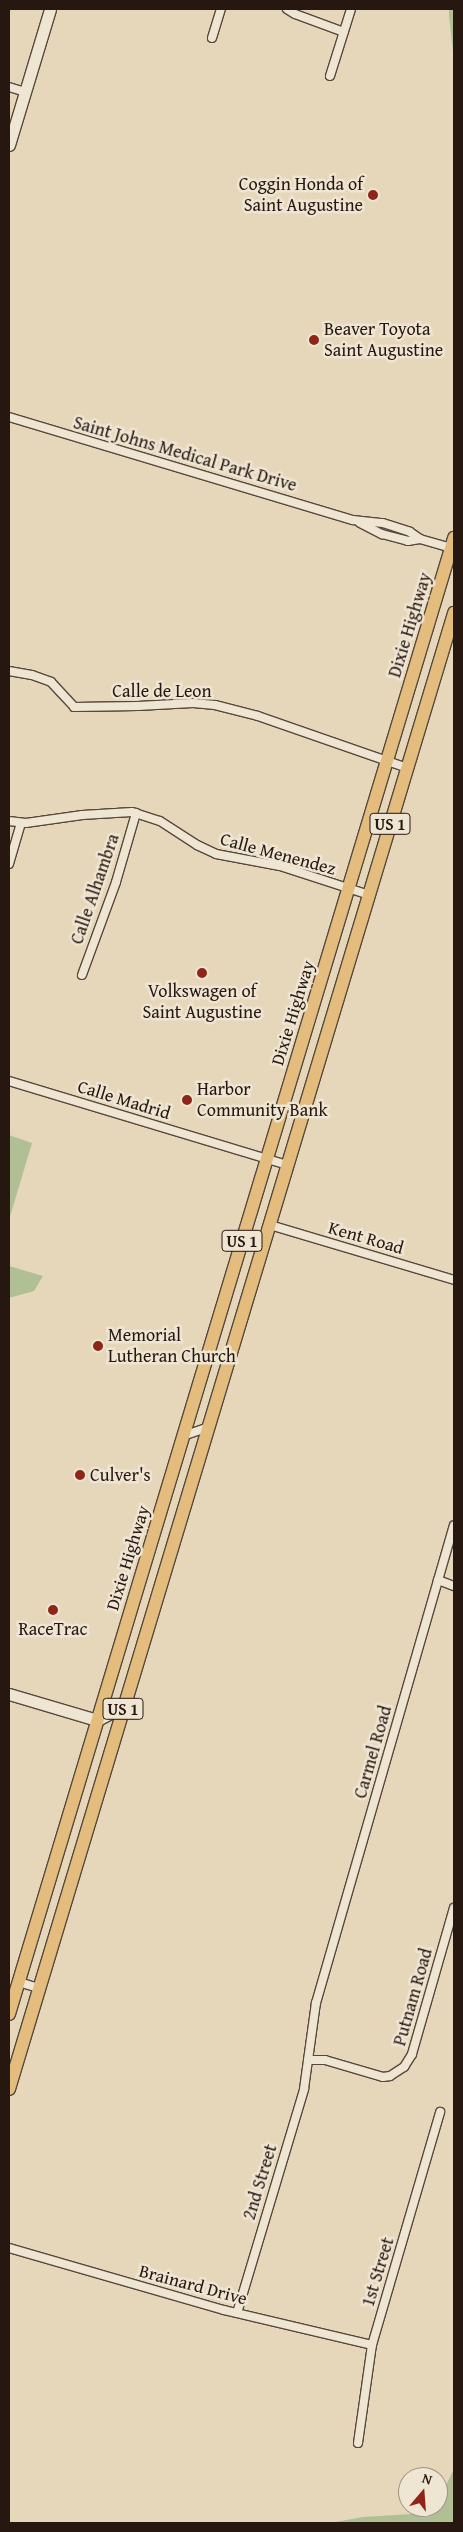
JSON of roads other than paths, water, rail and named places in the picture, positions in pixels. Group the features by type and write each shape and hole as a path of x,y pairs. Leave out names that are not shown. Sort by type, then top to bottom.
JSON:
{"main road":[{"path":"9,145 50,9"},
{"name":"Dixie Highway","path":"9,2014 453,545"},
{"name":"US 1","path":"9,2089 454,613"},
{"path":"9,1694 97,1720 124,1706"}],"street":[{"path":"212,38 222,9"},
{"path":"287,9 295,14 344,32"},
{"path":"330,76 351,9"},
{"path":"9,87 25,92"},
{"name":"Saint Johns Medical Park Drive","path":"9,417 353,520 383,523 410,532 420,539 453,545"},
{"name":"Calle de Leon","path":"9,671 32,675 51,682 74,706 138,706 193,703 215,705 258,716 407,768"},
{"name":"Calle Menendez","path":"9,821 20,823 49,821 107,812 136,813 160,821 197,845 216,854 280,866 369,894"},
{"name":"Calle Alhambra","path":"82,975 116,882 136,813"},
{"path":"9,864 20,823"},
{"name":"Calle Madrid","path":"9,1081 288,1164"},
{"name":"Kent Road","path":"270,1225 454,1280"},
{"path":"183,1436 209,1427"},
{"name":"Carmel Road","path":"308,2060 310,2031 321,1986 454,1526"},
{"path":"438,1580 454,1586"},
{"name":"Putnam Road","path":"308,2060 325,2060 383,2077 390,2076 404,2067 412,2054 454,1908"},
{"path":"18,1982 39,1988"},
{"name":"2nd Street","path":"237,2313 304,2089 308,2060"},
{"name":"1st Street","path":"358,2443 372,2345 440,2112"},
{"name":"Brainard Drive","path":"9,2248 237,2313 372,2345"}],"place":[{"name":"Coggin Honda of Saint Augustine","path":"373,195"},
{"name":"Beaver Toyota Saint Augustine","path":"314,340"},
{"name":"Volkswagen of Saint Augustine","path":"202,973"},
{"name":"Harbor Community Bank","path":"187,1100"},
{"name":"Memorial Lutheran Church","path":"98,1346"},
{"name":"Culver's","path":"80,1475"},
{"name":"RaceTrac","path":"53,1610"}]}
